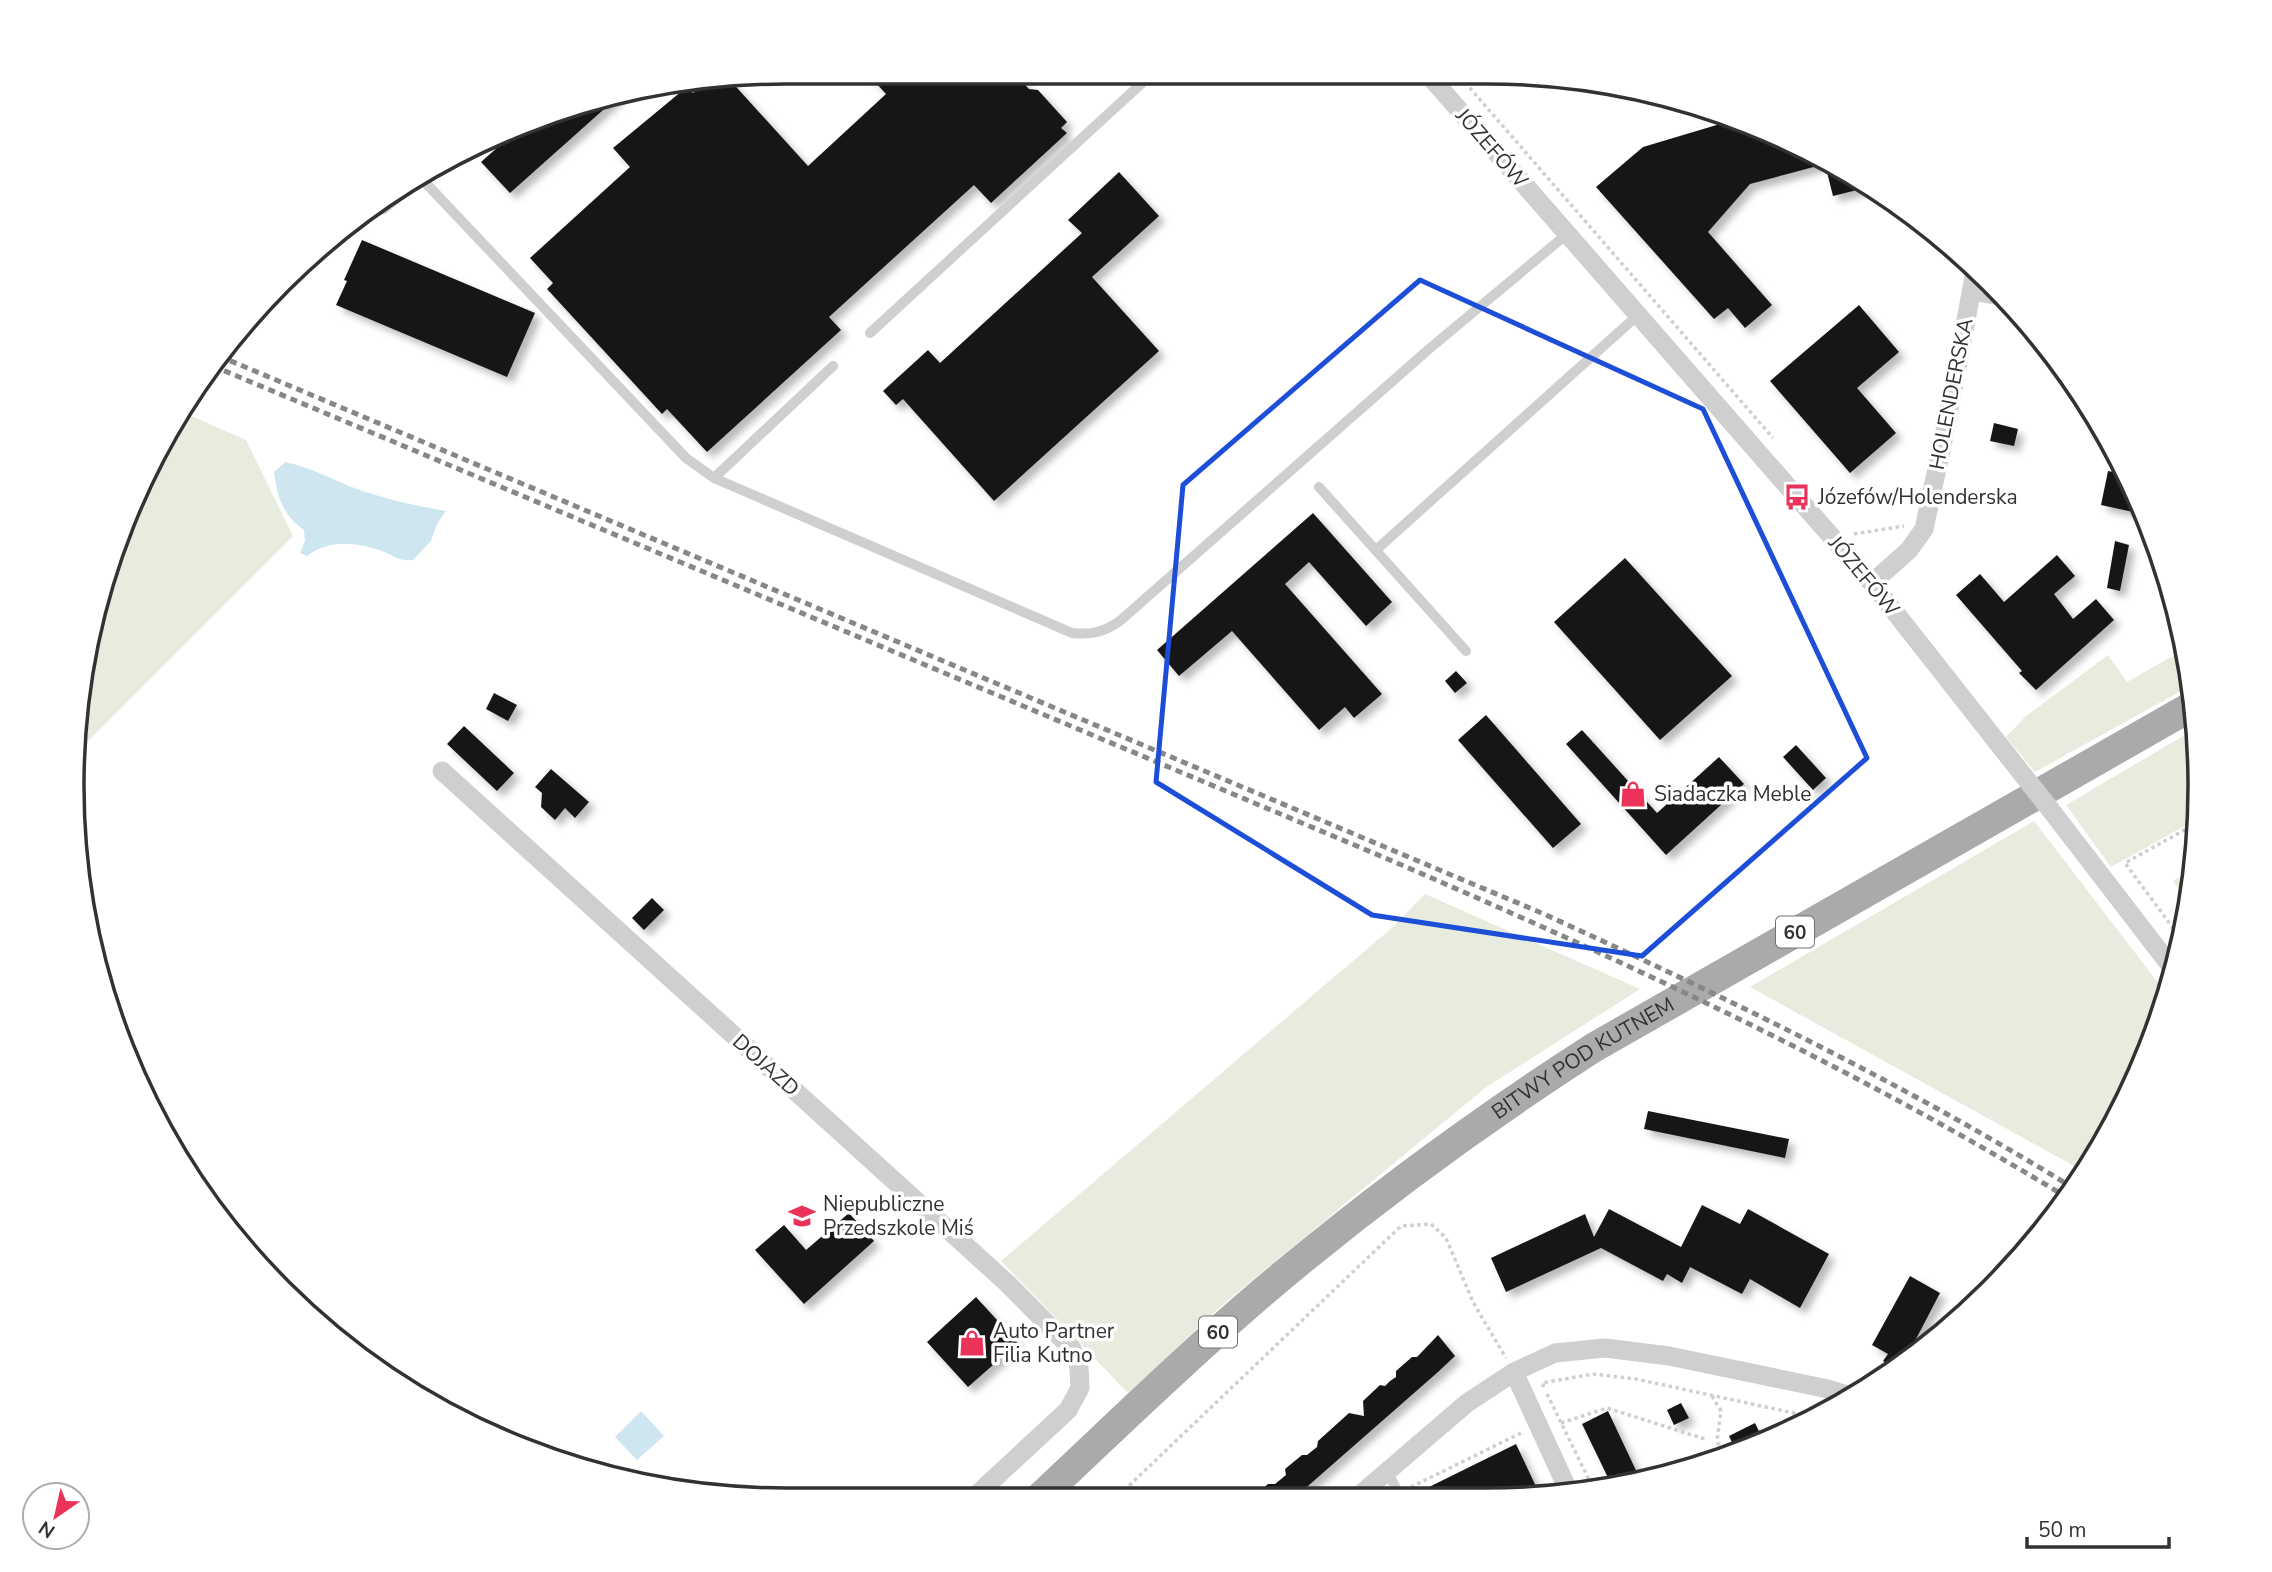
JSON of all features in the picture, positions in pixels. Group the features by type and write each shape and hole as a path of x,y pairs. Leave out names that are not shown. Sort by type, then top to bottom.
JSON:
{"main road":[{"name":"BITWY POD KUTNEM","path":"1050,1488 1263,1292 1323,1242 1509,1102 1593,1048 2183,711"}],"street":[{"name":"JÓZEFÓW","path":"1436,84 1872,583 2166,960"},
{"name":"HOLENDERSKA","path":"1872,583 1918,541 1924,529 1973,281"},
{"name":"DOJAZD","path":"442,771 1008,1284 1072,1349 1079,1367 1080,1388 1068,1410 984,1488"},
{"path":"1368,1488 1467,1403 1514,1372 1555,1353 1605,1348 1669,1356 1839,1393"},
{"path":"1514,1372 1565,1483"}],"lane":[{"path":"870,333 1141,84"},
{"path":"428,182 686,458 713,478 1009,607 1072,633 1090,635 1108,629 1121,620 1429,349 1567,234"},
{"path":"1970,295 1991,299"},
{"path":"1376,550 1638,315"},
{"path":"713,478 833,366"},
{"path":"1319,487 1466,650"},
{"path":"1387,1471 1396,1488"}],"path":[{"path":"1466,84 1781,447"},
{"path":"2174,929 2125,863 2186,829"},
{"path":"1127,1488 1401,1226 1431,1224 1446,1238 1473,1302 1514,1372"},
{"path":"1589,1480 1542,1383 1593,1374 1636,1379 1799,1414"},
{"path":"1712,1396 1721,1410 1717,1440 1719,1448"},
{"path":"1561,1423 1607,1408 1708,1440"},
{"path":"1411,1488 1538,1425"}],"highlighted area":[{"path":"1420,280 1703,409 1867,758 1642,956 1372,915 1156,782 1183,485"}],"shaded area":[{"path":"190,415 246,440 293,536 86,743 97,649 121,560 156,476"},
{"path":"2176,654 2181,691 2035,772 2006,737 2025,717 2108,655 2127,682"},
{"path":"2186,735 2186,825 2111,867 2066,805"},
{"path":"2034,821 2159,984 2135,1055 2116,1096 2076,1167 1750,987"},
{"path":"2182,876 2180,891 2173,881"},
{"path":"1425,894 1640,989 1485,1088 1226,1302 1128,1393 1001,1261 1394,926"}],"water":[{"path":"285,462 368,493 446,511 437,524 431,541 413,560 399,559 363,546 343,544 324,547 307,556 300,553 305,541 304,530 286,512 277,489 274,472"},
{"path":"641,1411 664,1436 637,1460 615,1437"}],"building":[{"path":"877,84 1024,84 1029,89 1038,90 1067,122 1061,128 1067,133 991,203 974,185 829,317 841,330 707,452 667,409 662,414 547,289 553,283 530,258 630,167 613,148 681,92 691,90 693,93 697,90 736,86 808,166 886,94"},
{"path":"606,108 510,193 481,162 501,145 517,137"},
{"path":"1720,124 1755,137 1816,167 1750,184 1708,232 1772,305 1745,328 1728,308 1714,319 1596,187 1643,147"},
{"path":"1119,172 1159,216 1092,277 1159,351 994,501 903,399 896,405 883,391 928,350 940,363 1082,233 1068,220"},
{"path":"1827,173 1857,190 1833,196"},
{"path":"362,240 535,313 507,377 336,305"},
{"path":"1859,305 1899,352 1857,388 1896,433 1850,473 1770,381"},
{"path":"1994,423 2018,429 2014,446 1990,441"},
{"path":"2108,471 2114,472 2133,512 2101,505"},
{"path":"1313,513 1392,602 1366,626 1309,562 1285,584 1382,694 1354,718 1345,707 1319,730 1232,631 1179,676 1157,650"},
{"path":"2115,541 2129,545 2120,591 2107,588"},
{"path":"2057,555 2075,576 2054,594 2073,619 2096,599 2114,620 2036,690 1956,595 1980,574 2004,602"},
{"path":"1625,558 1732,676 1660,740 1554,622"},
{"path":"1456,671 1467,683 1455,693 1445,681"},
{"path":"494,693 517,705 508,721 486,709"},
{"path":"1486,715 1581,824 1553,848 1458,740"},
{"path":"464,726 514,773 497,791 447,744"},
{"path":"1582,730 1657,813 1719,757 1744,784 1666,855 1566,744"},
{"path":"1796,745 1826,778 1813,790 1783,757"},
{"path":"551,769 589,802 575,818 565,808 555,820 541,807 542,793 535,787"},
{"path":"652,898 664,910 644,930 632,918"},
{"path":"1648,1111 1789,1139 1785,1158 1644,1129"},
{"path":"1702,1205 1740,1224 1748,1209 1829,1254 1800,1308 1750,1279 1742,1294 1690,1267 1682,1283 1667,1274 1663,1281 1601,1248 1506,1292 1491,1258 1585,1214 1594,1237 1609,1209 1681,1247"},
{"name":"Niepubliczne Przedszkole Miś","path":"849,1213 874,1241 804,1304 755,1250 784,1225 806,1250"},
{"path":"1910,1276 1940,1293 1913,1343 1886,1363 1883,1361 1888,1354 1872,1345"},
{"name":"Auto Partner Filia Kutno","path":"976,1297 1018,1343 968,1387 927,1342"},
{"path":"1438,1335 1455,1356 1306,1488 1264,1488 1268,1484 1275,1484 1286,1475 1285,1469 1317,1447 1318,1441 1349,1413 1364,1416 1363,1401 1380,1385 1385,1386 1396,1377 1396,1371 1412,1357 1417,1357"},
{"path":"1681,1403 1689,1418 1674,1425 1667,1410"},
{"path":"1608,1411 1637,1472 1608,1477 1582,1424"},
{"path":"1755,1423 1760,1433 1732,1443 1729,1436"},
{"path":"1516,1444 1536,1486 1486,1488 1427,1488"}],"railway":[{"path":"228,360 1544,914 1814,1043 1946,1113 2065,1183"},
{"path":"221,369 1383,857 1559,934 1817,1058 1986,1149 2058,1192"}],"place":[{"name":"Józefów/Holenderska","path":"1797,497"},
{"name":"Siadaczka Meble","path":"1633,794"},
{"name":"Niepubliczne Przedszkole Miś","path":"802,1216"},
{"name":"Auto Partner Filia Kutno","path":"972,1343"}]}
